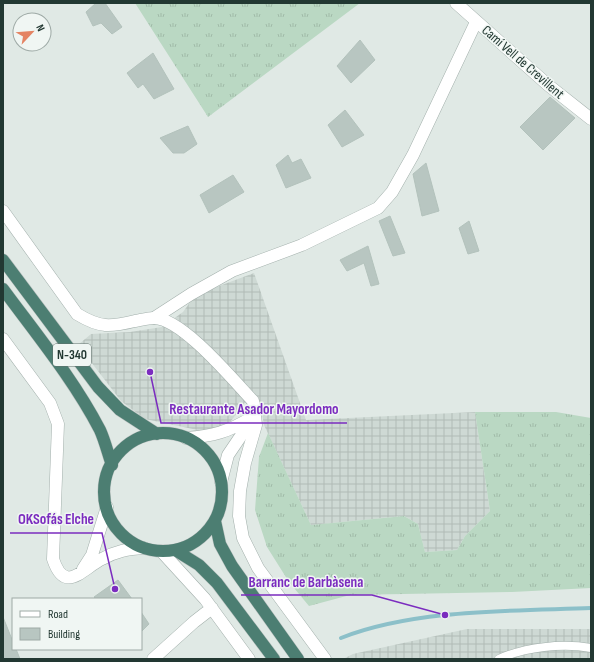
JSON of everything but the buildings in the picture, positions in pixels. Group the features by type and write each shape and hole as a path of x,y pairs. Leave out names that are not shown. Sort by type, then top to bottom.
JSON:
{"highway":[{"name":"N-340","path":"3,260 98,387 120,410 157,434"},
{"name":"N-340","path":"3,289 60,366 86,405 101,432 112,465"},
{"name":"N-340","path":"164,433 186,438 201,446 216,466 221,482 222,502 215,521 203,536 184,548 162,552 144,548 120,532 110,516 105,501 107,474 115,458 128,445 144,436 164,433"},
{"path":"215,521 220,544 232,566 298,659"},
{"path":"175,550 199,565 217,583 274,659"}],"street":[{"name":"Camí Vell de Crevillent","path":"456,3 548,86 591,119"},
{"path":"3,211 77,314 92,324 113,326 154,318 191,294 232,271 302,245 378,208 392,192 413,155 476,22"},
{"path":"154,318 176,326 195,340 253,401 256,425 245,463 240,491 239,516 243,538 258,568 325,659"},
{"path":"3,339 50,403 58,424 53,559 57,571 65,578 73,578 101,559 122,550 144,548"},
{"path":"186,438 219,434 233,429 255,415"},
{"path":"221,482 228,455 255,415"},
{"path":"80,574 92,555 107,507"},
{"path":"162,552 212,608 249,659"},
{"path":"153,659 212,608"}],"lane":[{"path":"498,659 508,655 548,647 591,648"}],"shaded area":[{"path":"254,273 306,420 475,412 490,511 465,536 457,550 425,552 418,524 404,516 311,525 264,425 260,402 252,393 225,429 212,433 145,419 121,401 78,345 91,334 130,332 162,327 183,312 195,295"},
{"path":"467,629 591,629 591,659 343,659 353,654"}],"green space":[{"path":"135,3 360,3 208,117"},
{"path":"475,412 556,412 591,418 591,588 512,592 350,595 309,606 289,582 267,547 255,510 259,457 268,433 311,525 404,516 418,524 425,552 457,550 465,536 490,511"}],"waterway":[{"path":"341,638 400,622 464,613 591,608"}],"place":[{"name":"Restaurante Asador Mayordomo","path":"150,372"},
{"name":"OKSofás Elche","path":"115,589"},
{"name":"Barranc de Barbàsena","path":"445,615"}]}
